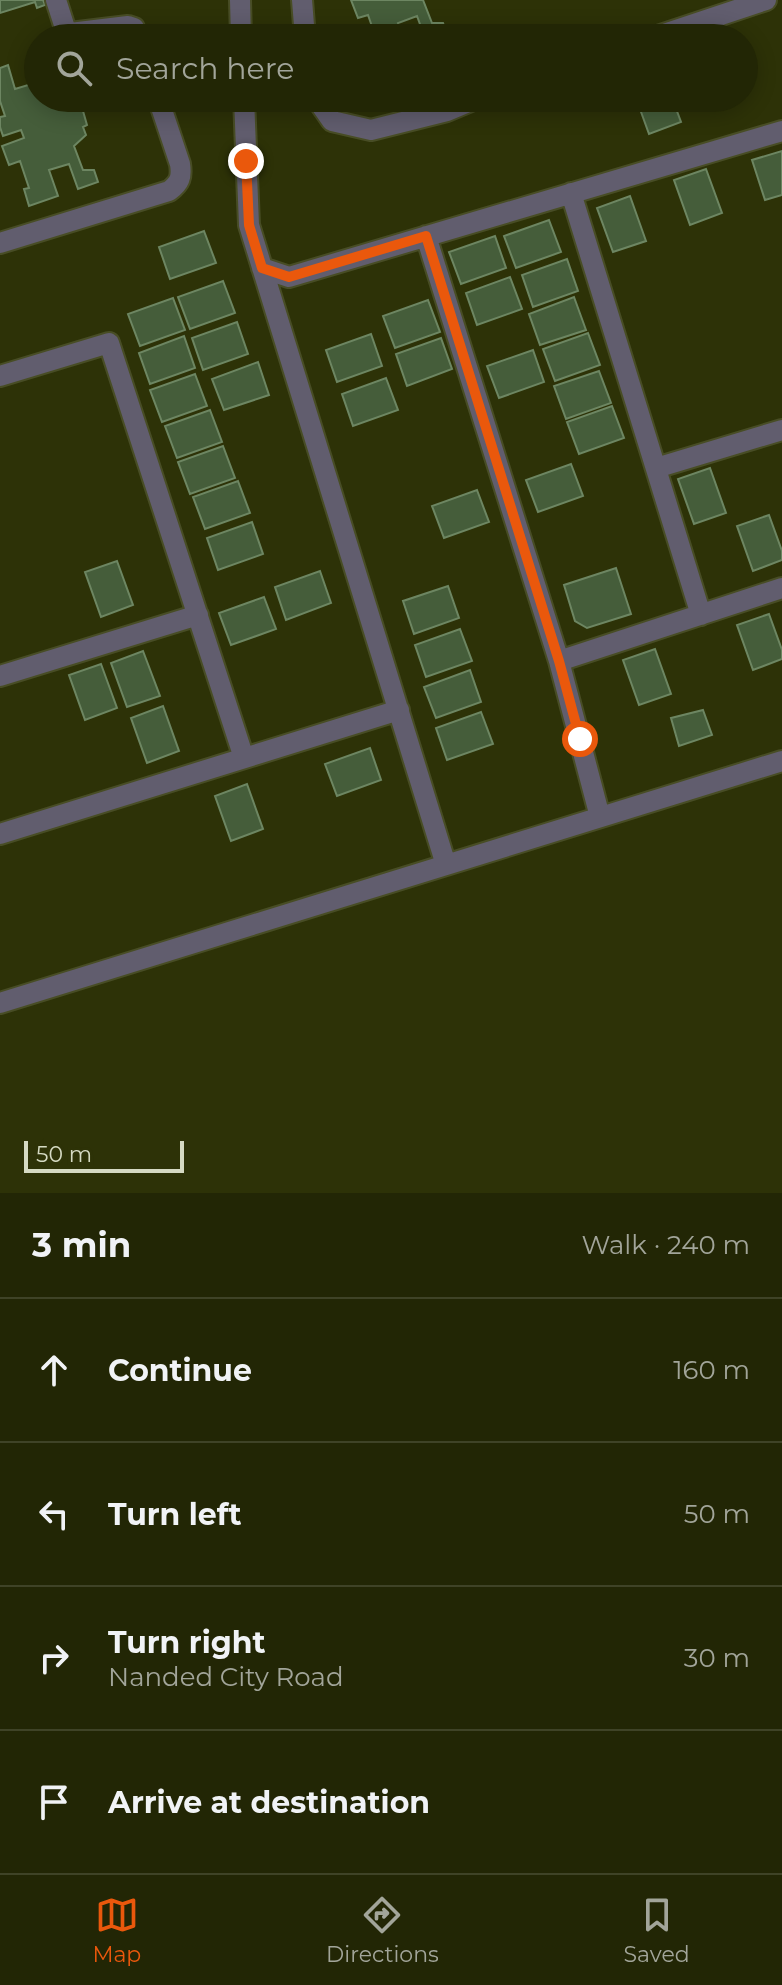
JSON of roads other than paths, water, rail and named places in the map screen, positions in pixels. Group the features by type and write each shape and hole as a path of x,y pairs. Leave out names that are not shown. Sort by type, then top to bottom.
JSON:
{"street":[{"path":"56,0 64,24"},
{"path":"240,0 241,24"},
{"path":"302,0 304,24"},
{"path":"694,24 766,0"},
{"path":"0,243 169,191 178,184 182,174 180,164 163,112"},
{"path":"245,112 249,225 446,865"},
{"path":"326,112 332,121 371,130 443,112"},
{"path":"262,268 289,277 782,131"},
{"path":"571,193 701,615"},
{"path":"426,236 559,661 600,817"},
{"path":"0,376 109,343 244,758"},
{"path":"656,468 782,430"},
{"path":"559,661 782,588"},
{"path":"0,676 198,615"},
{"path":"0,834 399,710"},
{"path":"0,1003 782,761"}]}
